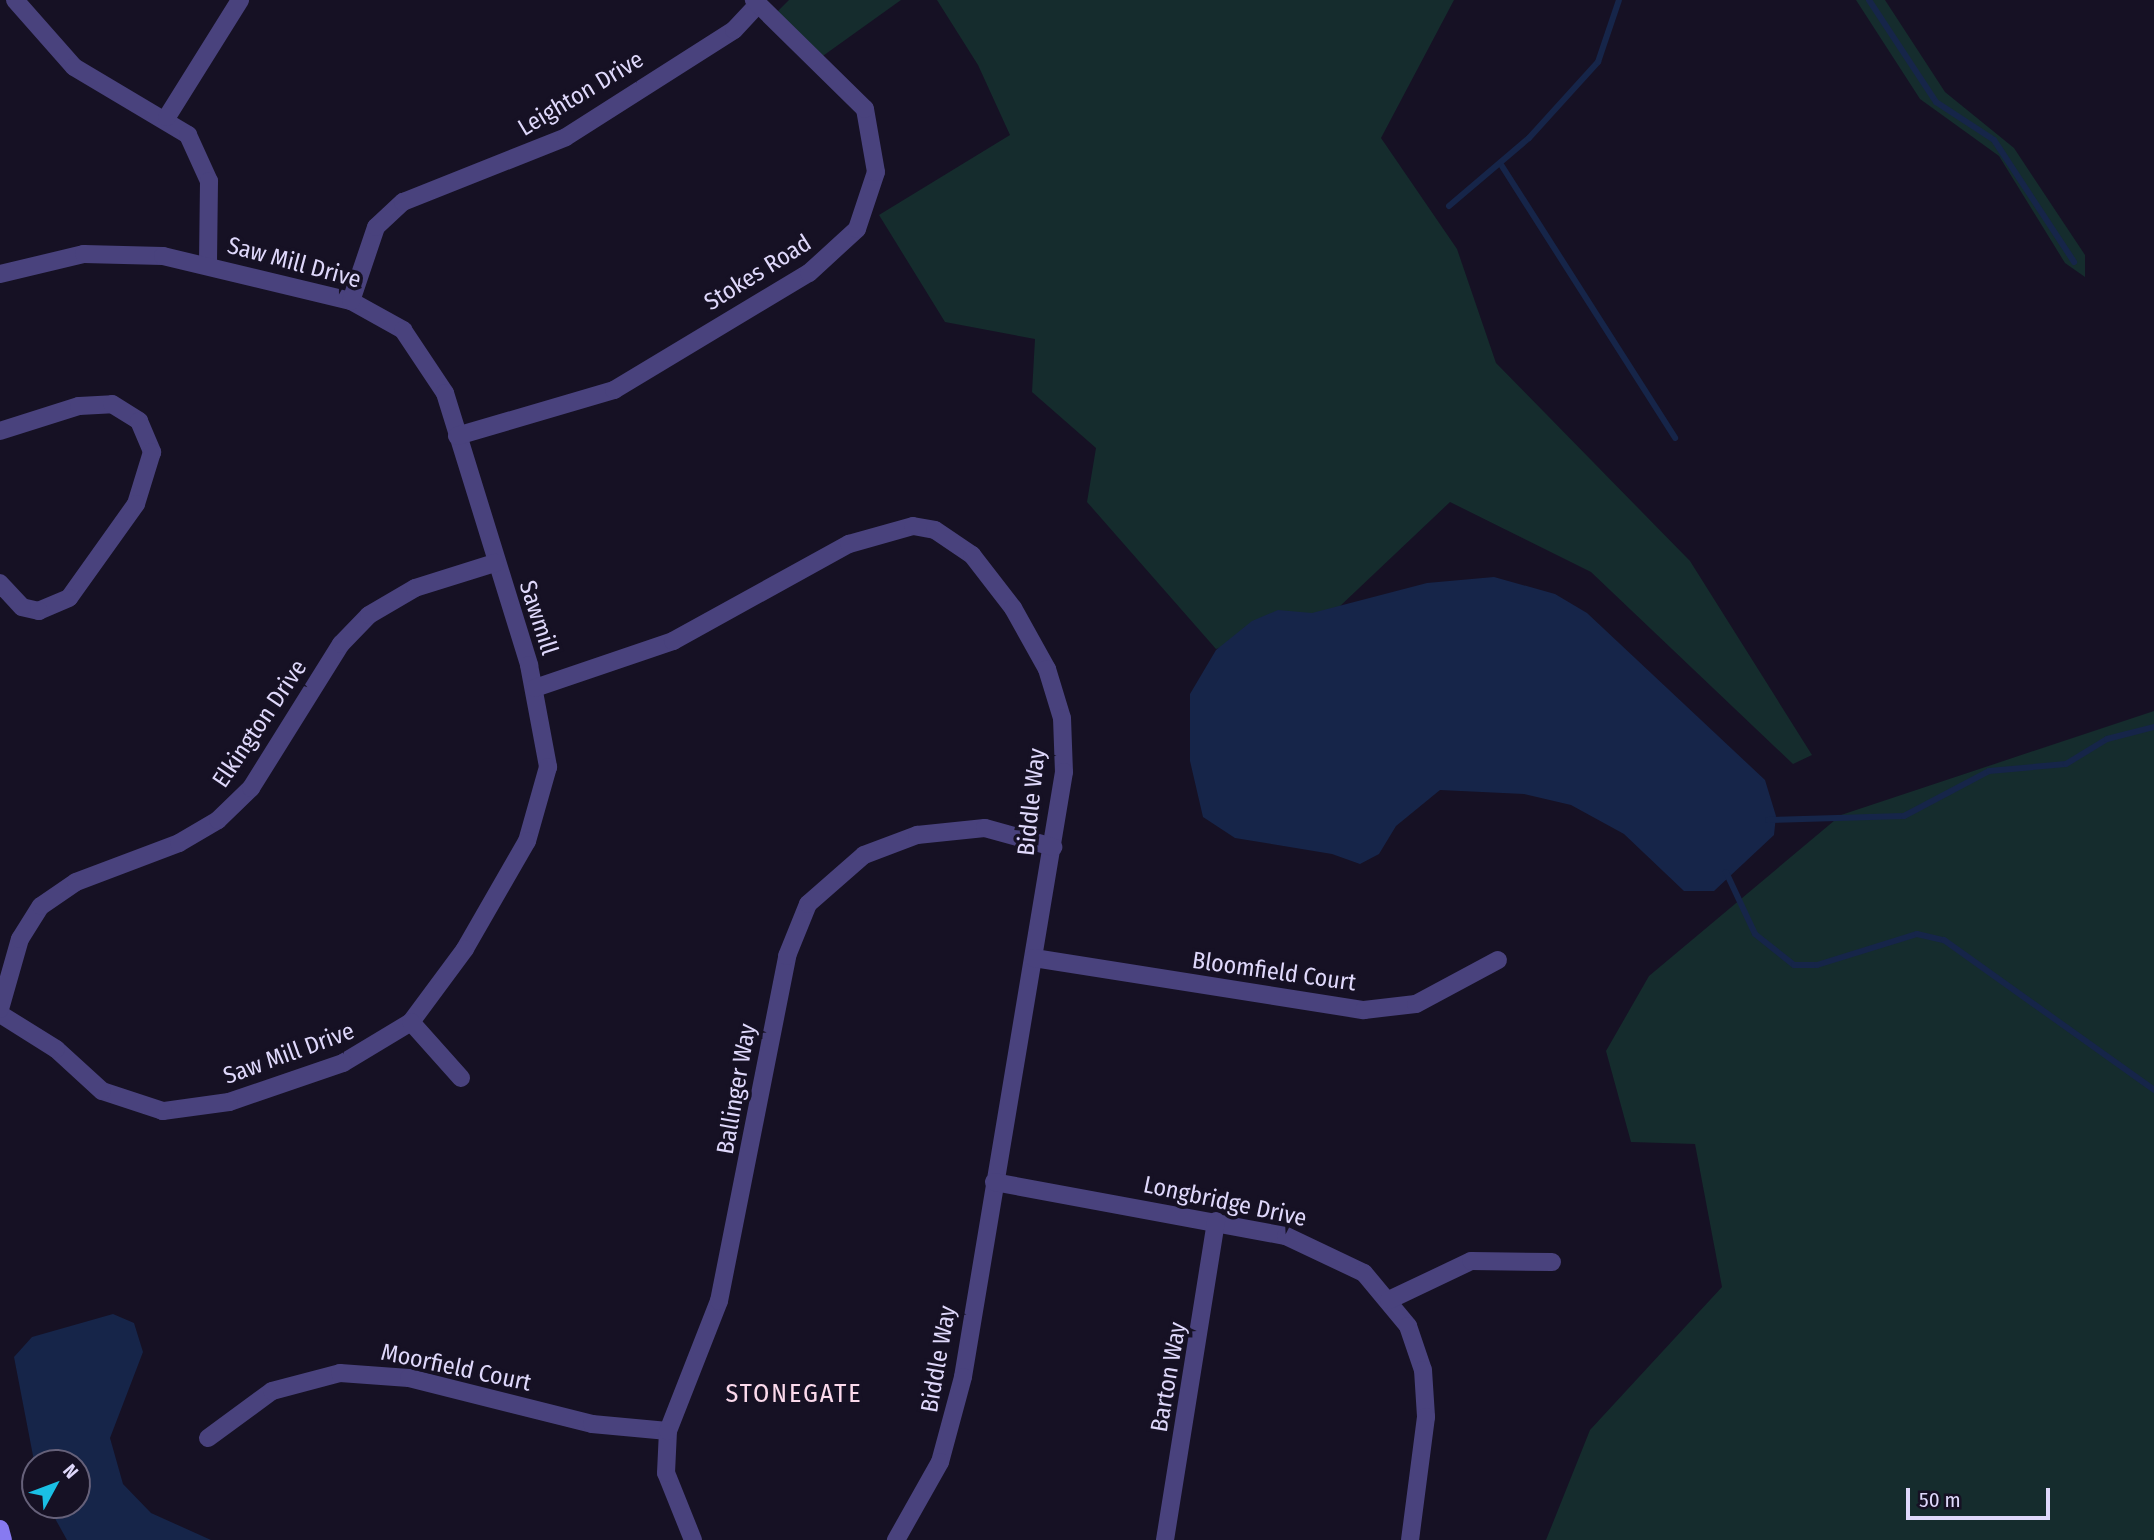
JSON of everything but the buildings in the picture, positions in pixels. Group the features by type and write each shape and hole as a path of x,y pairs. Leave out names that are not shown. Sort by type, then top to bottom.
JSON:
{"street":[{"path":"15,0 74,66 167,117 188,135 205,166 208,266"},
{"path":"167,117 240,0"},
{"name":"Leighton Drive","path":"351,301 376,228 403,202 566,137 734,30 756,2"},
{"name":"Stokes Road","path":"457,436 614,390 809,273 857,229 876,172 865,110 756,2"},
{"name":"Saw Mill Drive","path":"0,274 57,258 111,253 208,266 351,301 383,316 420,348 445,393 495,563"},
{"path":"0,431 79,406 113,404 139,421 152,452 136,505 69,598 39,611 22,607 0,583"},
{"name":"Biddle Way","path":"535,688 673,641 871,534 902,526 935,530 972,555 1000,589 1055,692 1064,772 954,1420 940,1462 896,1540"},
{"name":"Sawmill","path":"495,563 535,688"},
{"name":"Elkington Drive","path":"0,1012 20,939 41,906 76,882 179,843 218,820 251,788 341,644 369,615 415,587 495,563"},
{"name":"Saw Mill Drive","path":"0,1012 56,1049 102,1091 163,1111 229,1102 321,1072 367,1053 411,1022 491,908 537,818 548,767 535,688"},
{"name":"Ballinger Way","path":"693,1540 666,1473 668,1431 719,1301 787,956 808,904 864,855 926,833 985,828 1053,847"},
{"name":"Bloomfield Court","path":"1034,958 1364,1010 1416,1004 1499,960"},
{"path":"411,1022 461,1078"},
{"name":"Longbridge Drive","path":"994,1182 1216,1221 1326,1251 1364,1273 1389,1300 1417,1348 1426,1393 1410,1540"},
{"name":"Barton Way","path":"1166,1540 1216,1221"},
{"path":"1389,1300 1471,1261 1552,1262"},
{"name":"Moorfield Court","path":"208,1438 280,1387 349,1373 418,1380 592,1424 668,1431"},
{"path":"0,1529 3,1540"}],"green space":[{"path":"789,0 901,0 820,58 774,15"},
{"path":"937,0 1454,0 1381,138 1457,249 1496,363 1690,561 1812,755 1793,764 1591,572 1450,502 1338,608 1216,649 1087,502 1096,448 1032,392 1035,339 945,322 879,215 1010,135 978,65"},
{"path":"1856,0 1885,0 1945,92 2014,148 2085,255 2085,277 2065,263 1999,156 1920,99"},
{"path":"2154,711 2154,1540 1546,1540 1590,1430 1722,1287 1695,1144 1631,1142 1606,1051 1649,976 1841,815"}],"water":[{"path":"1494,577 1555,594 1587,613 1765,780 1776,816 1774,835 1714,891 1684,891 1624,834 1571,805 1524,794 1440,790 1396,826 1379,854 1360,864 1332,854 1235,838 1203,817 1190,761 1190,694 1216,650 1252,621 1278,610 1312,613 1427,583"},
{"path":"113,1314 134,1323 143,1352 110,1438 123,1484 151,1513 211,1540 67,1540 55,1519 91,1519 91,1449 32,1449 14,1357 32,1337"}],"waterway":[{"path":"1449,206 1529,138 1598,62 1619,0"},
{"path":"1869,0 1936,102 1994,140 2074,262"},
{"path":"1500,163 1675,438"},
{"path":"1768,820 1904,816 1989,771 2066,764 2107,739 2154,727"},
{"path":"1726,872 1755,934 1794,965 1817,965 1917,934 1944,940 2154,1090"}],"district":[{"name":"STONEGATE","path":"794,1394"}]}
